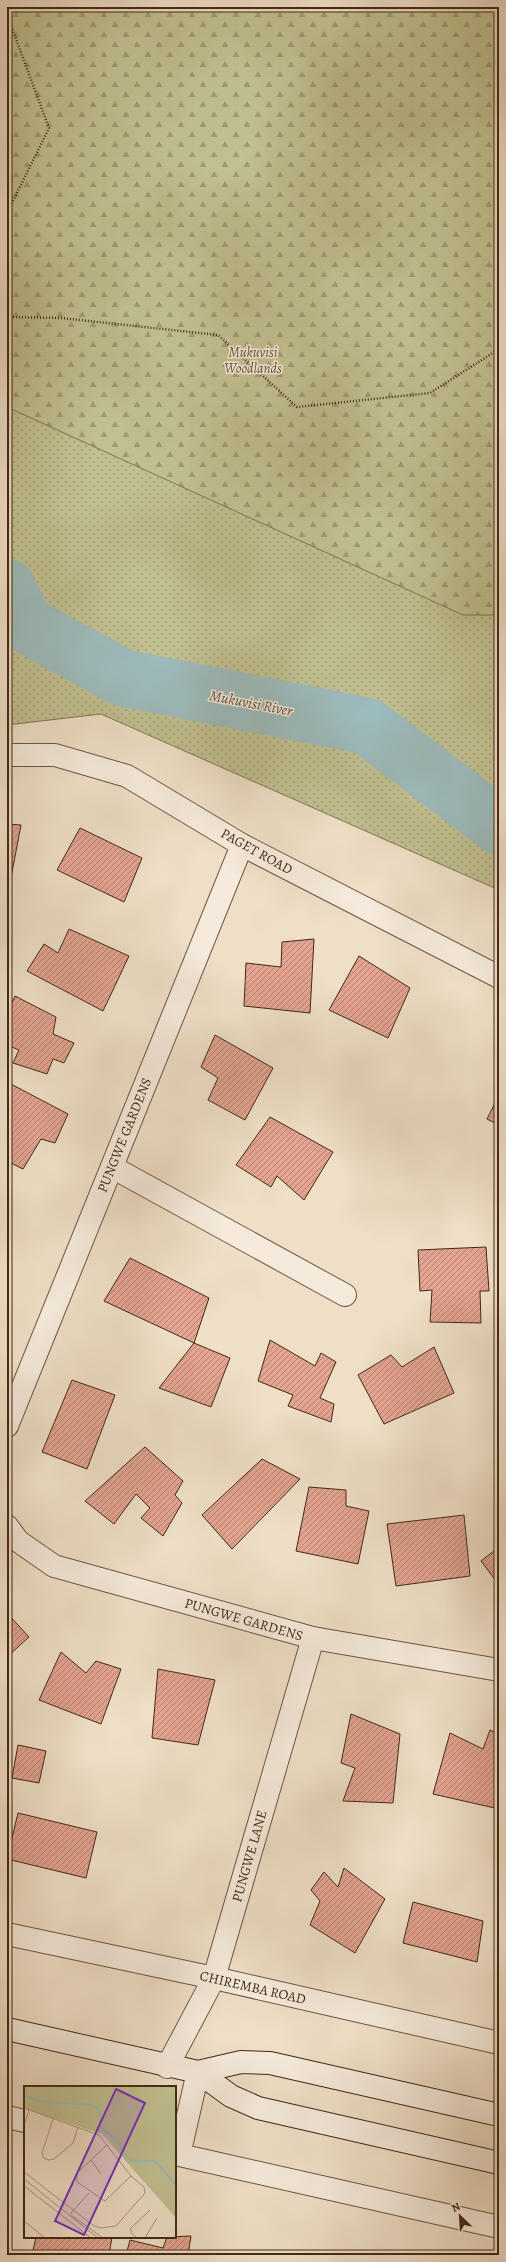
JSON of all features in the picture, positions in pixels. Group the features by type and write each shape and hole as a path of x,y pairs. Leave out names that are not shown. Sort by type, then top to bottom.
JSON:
{"street":[{"name":"PAGET ROAD","path":"7,755 55,755 127,776 242,845 499,977"},
{"name":"PUNGWE GARDENS","path":"7,1426 242,845"},
{"path":"112,1167 345,1295"},
{"name":"PUNGWE GARDENS","path":"7,1526 18,1541 54,1566 313,1638 499,1670"},
{"name":"PUNGWE LANE","path":"167,2066 214,1978 313,1638"},
{"name":"CHIREMBA ROAD","path":"7,1934 214,1978 499,2043"},
{"path":"7,2030 198,2072 241,2062 270,2064 499,2116"},
{"path":"198,2072 177,2155 499,2227"},
{"path":"198,2072 231,2096 258,2108 499,2163"},
{"path":"7,2116 24,2121"}],"path":[{"path":"7,15 49,128 7,213"},
{"path":"7,317 61,318 218,335 297,407 430,393 499,349"}],"green space":[{"name":"Mukuvisi Woodlands","path":"7,7 499,7 499,890 101,714 7,725"},
{"name":"Mukuvisi Woodlands","path":"7,7 499,7 499,615 463,615 7,407"}],"building":[{"path":"7,824 21,825 9,888 7,888"},
{"path":"80,828 142,858 124,902 57,870"},
{"path":"69,929 129,956 103,1011 27,971 44,944 58,953"},
{"path":"314,939 310,1013 244,1006 246,963 281,967 282,942"},
{"path":"359,956 410,988 388,1038 329,1010"},
{"path":"15,996 56,1017 53,1034 74,1043 64,1063 53,1059 47,1074 13,1063 19,1050 7,1045 7,1014"},
{"path":"215,1035 273,1068 245,1120 208,1100 218,1078 201,1067"},
{"path":"7,1082 68,1114 55,1143 41,1139 23,1169 7,1161"},
{"path":"499,1095 499,1125 487,1119"},
{"path":"270,1117 333,1152 304,1200 277,1176 271,1187 236,1165"},
{"path":"486,1247 489,1291 480,1291 481,1323 430,1322 432,1290 420,1291 418,1250"},
{"path":"130,1258 209,1298 194,1343 104,1301"},
{"path":"270,1340 315,1366 321,1353 336,1362 320,1398 334,1404 331,1422 288,1406 293,1395 258,1381"},
{"path":"194,1343 230,1358 211,1407 159,1388"},
{"path":"434,1347 454,1393 384,1424 358,1375 391,1355 402,1367"},
{"path":"72,1380 115,1395 87,1469 42,1452"},
{"path":"145,1447 183,1481 175,1495 182,1503 163,1536 141,1518 150,1508 136,1494 114,1524 85,1501"},
{"path":"262,1459 300,1479 232,1549 202,1515"},
{"path":"309,1487 346,1490 346,1506 369,1511 358,1564 296,1551"},
{"path":"464,1515 470,1576 396,1586 387,1524"},
{"path":"499,1547 499,1585 481,1561"},
{"path":"7,1613 29,1637 7,1657"},
{"path":"61,1652 86,1673 96,1661 121,1669 101,1724 39,1700"},
{"path":"158,1669 215,1680 198,1745 152,1738"},
{"path":"351,1714 400,1734 393,1803 343,1801 355,1768 341,1763"},
{"path":"490,1730 499,1734 499,1809 433,1794 450,1733 483,1749"},
{"path":"18,1745 46,1751 39,1783 12,1778"},
{"path":"18,1813 97,1832 86,1878 7,1859"},
{"path":"344,1868 385,1899 355,1953 310,1925 320,1901 311,1890 324,1872 338,1887"},
{"path":"413,1902 483,1921 477,1962 403,1943"},
{"path":"191,2236 188,2255 126,2255 130,2240 163,2248 167,2238 176,2238 176,2237"},
{"path":"36,2238 112,2238 109,2255 32,2255"}],"waterway":[{"name":"Mukuvisi River","path":"7,587 25,624 123,678 367,726 499,826"}]}
